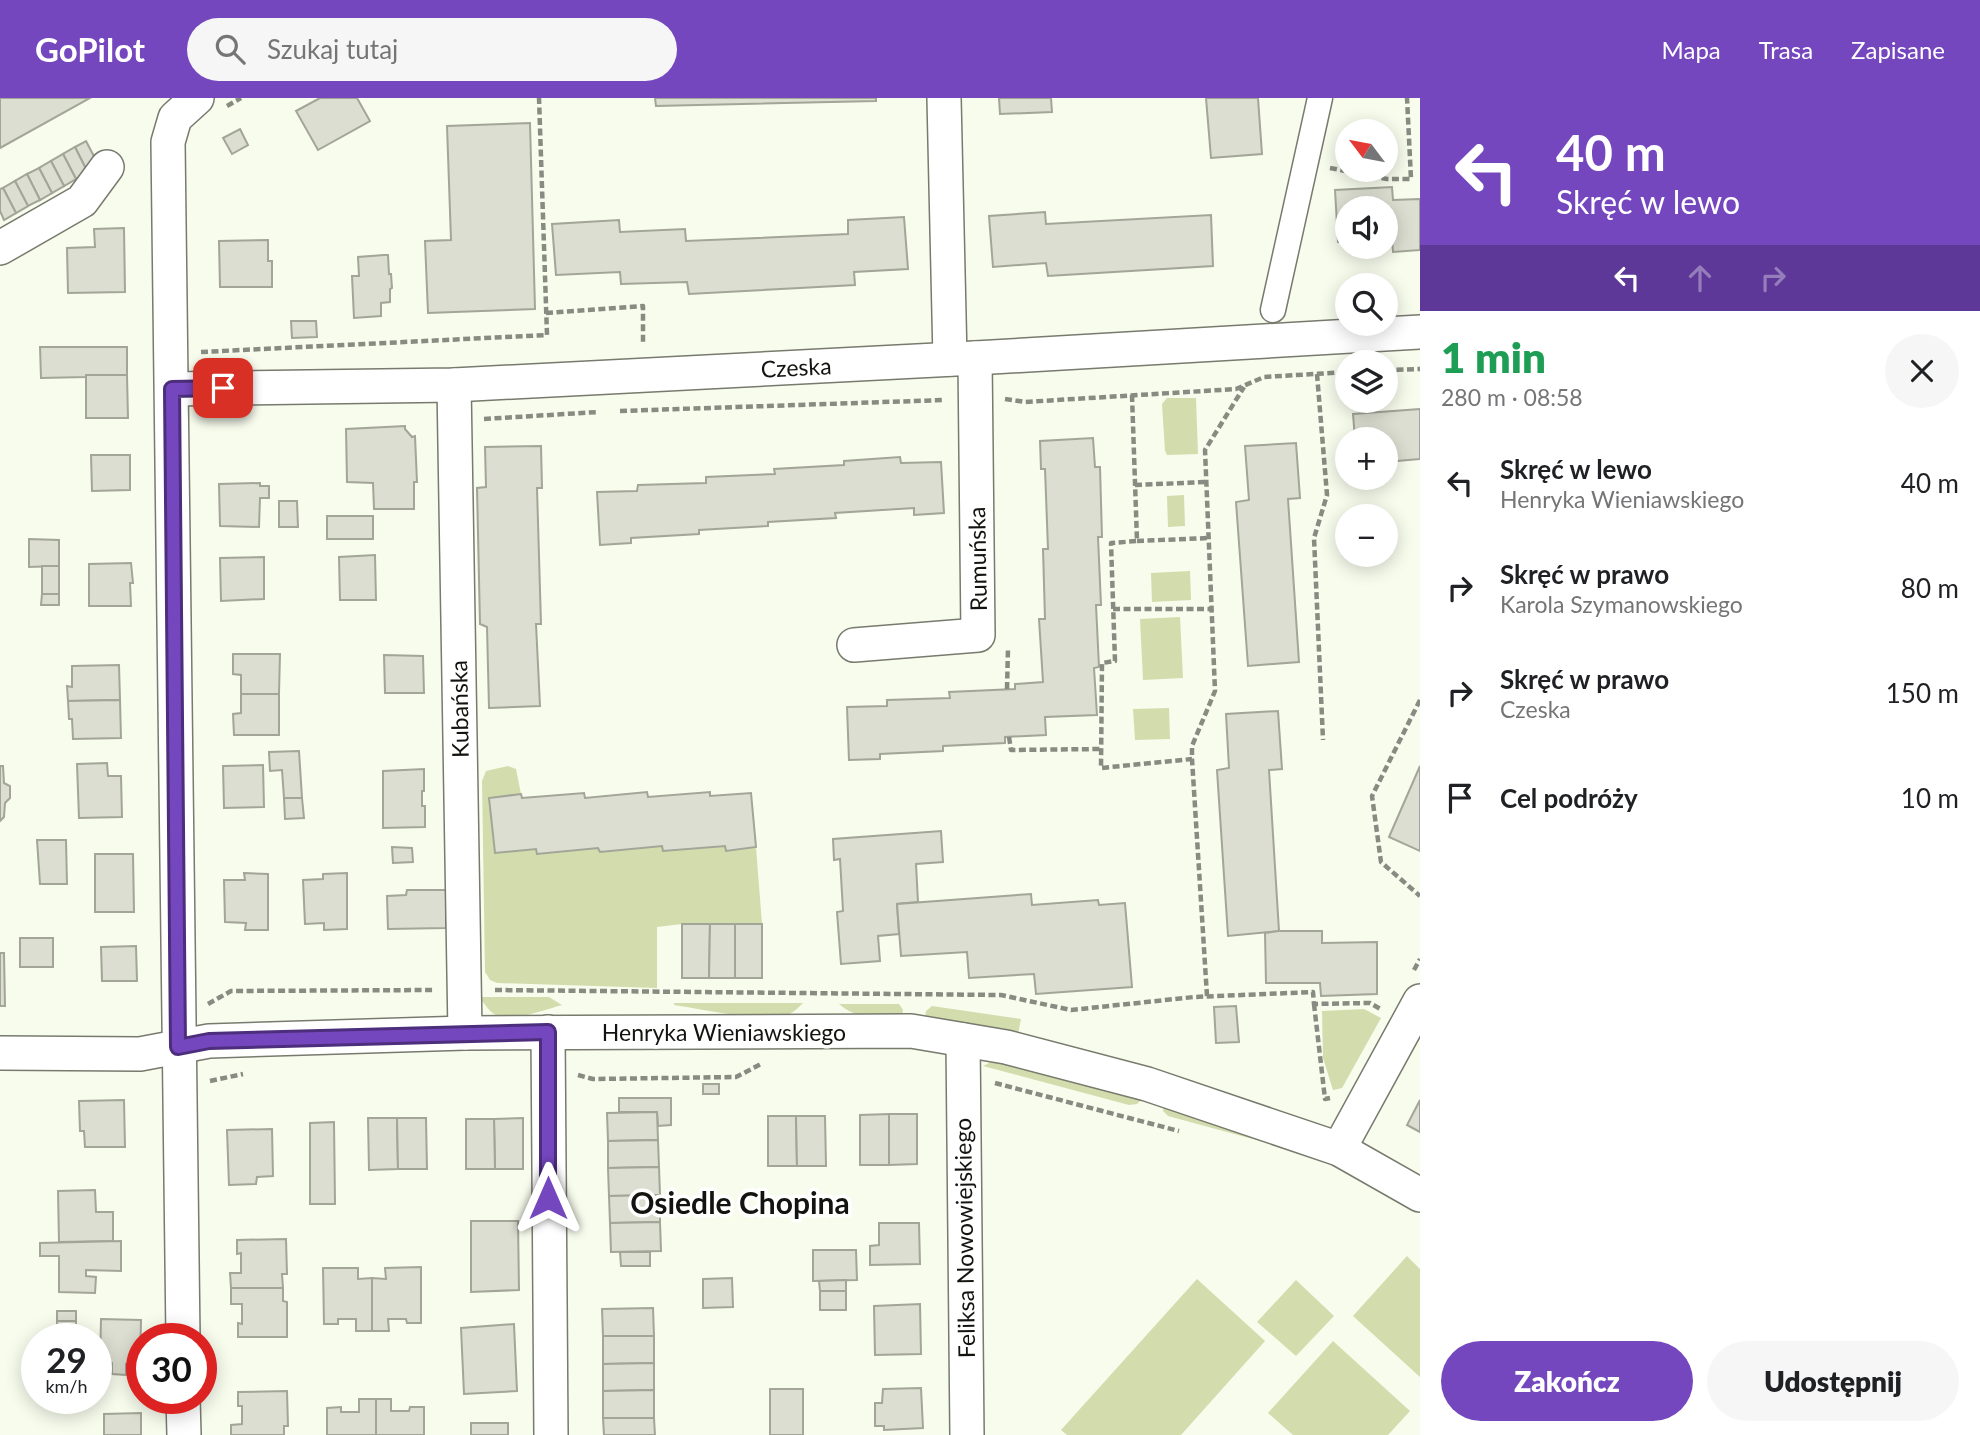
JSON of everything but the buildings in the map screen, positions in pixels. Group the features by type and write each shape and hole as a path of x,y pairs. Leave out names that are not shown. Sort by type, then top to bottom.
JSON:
{"street":[{"name":"Rumuńska","path":"854,645 978,635 944,98"},
{"path":"1273,310 1320,98"},
{"path":"183,1323 168,142 175,118 208,104"},
{"path":"0,248 82,201 107,167"},
{"name":"Czeska","path":"172,389 454,385 1420,331"},
{"name":"Kubańska","path":"454,385 465,1033"},
{"path":"1339,1149 1420,1001"},
{"name":"Henryka Wieniawskiego","path":"0,1053 140,1054 209,1041 465,1033 911,1031 963,1056 1006,1047 1147,1084 1339,1149 1420,1195"},
{"path":"548,1032 551,1435"},
{"name":"Feliksa Nowowiejskiego","path":"963,1056 967,1435"},
{"path":"183,1414 184,1435"}],"path":[{"path":"208,104 241,98"},
{"path":"200,352 547,335 539,98"},
{"path":"1407,98 1411,179"},
{"path":"1305,166 1323,166 1387,180 1420,179"},
{"path":"546,313 643,306 643,342"},
{"path":"1398,370 1420,369"},
{"path":"1317,374 1327,495 1314,538 1323,740"},
{"path":"1207,996 1192,759 1192,746 1215,691 1205,450 1244,387"},
{"path":"1132,395 1137,541"},
{"path":"1135,485 1206,482"},
{"path":"1192,759 1101,768 1102,663 1115,662 1111,543 1209,538"},
{"path":"1113,609 1212,609"},
{"path":"1420,700 1372,796 1381,862 1420,895"},
{"path":"1009,737 1011,750 1100,749"},
{"path":"1314,1004 1325,1099"},
{"path":"963,1056 984,1080 1187,1133"},
{"path":"547,1066 593,1079 736,1077 766,1061"},
{"path":"180,1086 248,1073"}],"green space":[{"path":"1167,398 1196,398 1198,454 1167,455 1162,404"},
{"path":"1184,495 1185,526 1168,527 1167,496"},
{"path":"1190,571 1191,600 1152,602 1151,573"},
{"path":"1180,617 1183,678 1143,680 1140,619"},
{"path":"1169,708 1170,739 1135,740 1133,709"},
{"path":"508,766 516,769 521,794 489,798 496,853 536,849 537,854 598,848 600,852 662,846 663,851 725,846 727,850 756,847 762,924 682,924 657,927 657,988 497,983 490,980 485,972 482,781 486,771"},
{"path":"479,997 549,997 562,1005 506,1018 493,1014"},
{"path":"674,1003 803,1003 784,1016 760,1017"},
{"path":"839,1004 899,1004 903,1010 902,1017 861,1016"},
{"path":"932,1006 1021,1019 1018,1034 925,1018 926,1011"},
{"path":"1364,1009 1381,1018 1342,1088 1333,1090 1323,1058 1322,1011"},
{"path":"993,1061 1003,1061 1143,1098 1137,1104 1129,1105 983,1066"},
{"path":"1164,1104 1272,1139 1271,1144 1168,1116 1163,1111"},
{"path":"1407,1256 1420,1269 1420,1377 1353,1316"},
{"path":"1197,1279 1265,1341 1181,1435 1067,1435 1061,1430"},
{"path":"1296,1280 1334,1316 1296,1356 1257,1322"},
{"path":"1333,1341 1410,1411 1388,1435 1293,1435 1268,1413"}],"district":[{"name":"Osiedle Chopina","path":"740,1202"}],"route":[{"path":"223,388 172,389 178,1047 209,1041 548,1032 548,1198"}]}
